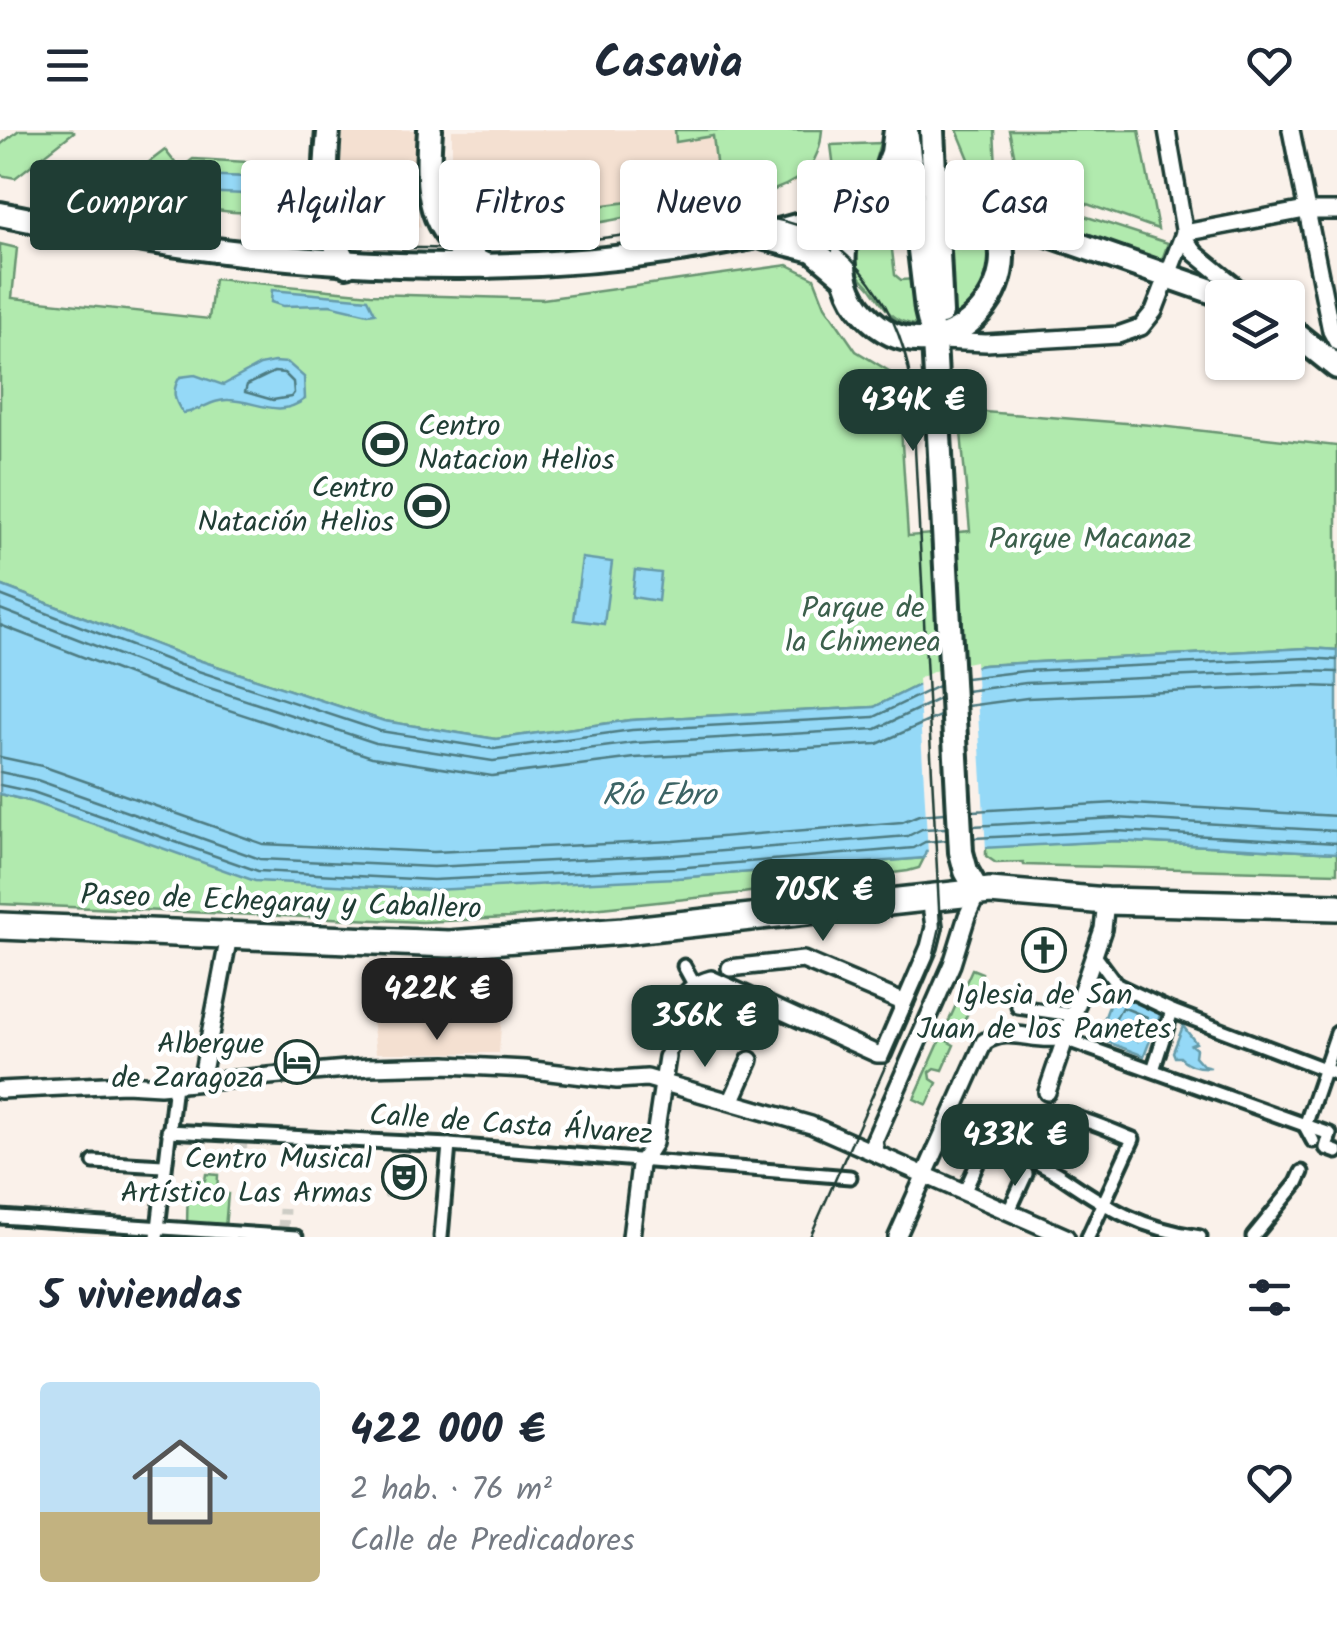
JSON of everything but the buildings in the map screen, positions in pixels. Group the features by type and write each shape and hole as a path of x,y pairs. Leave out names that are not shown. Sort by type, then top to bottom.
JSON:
{"main road":[{"path":"326,160 328,130"},
{"path":"430,130 427,172 434,210 444,232 459,248 490,268"},
{"path":"891,160 896,130"},
{"path":"906,130 916,160"},
{"path":"925,168 932,130"},
{"path":"0,214 246,255 347,265 490,268 671,250"},
{"path":"777,240 813,250 844,276"},
{"path":"925,244 927,310 934,340 961,852 978,892"},
{"path":"1084,247 1205,289"},
{"path":"246,255 257,250"},
{"path":"338,250 347,265"},
{"path":"844,250 844,276 858,307 881,328 908,338 934,340 961,329 994,296 1001,250"},
{"path":"1305,342 1337,367"},
{"name":"Paseo de Echegaray y Caballero","path":"0,926 394,944 494,942 978,892 1106,901 1337,907"}],"street":[{"path":"1167,130 1184,233 1196,254 1228,280"},
{"path":"1291,130 1334,336 1305,335"},
{"path":"1184,233 1307,210 1337,210"},
{"path":"934,340 995,342 1127,333 1150,318 1184,233"},
{"path":"876,1153 874,1141 952,964 978,892"},
{"path":"711,979 876,1053 904,1003 932,938 930,897"},
{"path":"1047,1092 1104,926 1106,901"},
{"path":"202,1082 229,936"},
{"path":"1094,954 1117,984 1172,1011 1331,1072"},
{"path":"631,1237 640,1164 654,1143 678,1000 695,986 730,968 803,960 904,1003"},
{"path":"684,966 695,986"},
{"path":"1018,1007 1153,1070 1330,1134 1326,1148 1337,1152"},
{"path":"1153,1070 1172,1011"},
{"path":"897,1237 984,1042 994,1035 1040,1038 1067,1030"},
{"path":"1305,1126 1331,1072 1337,1033"},
{"path":"732,1100 750,1060"},
{"path":"0,1090 175,1085 368,1067 446,1065 526,1068 665,1082 810,1124 1066,1237"},
{"path":"157,1232 175,1085"},
{"path":"1009,1212 1029,1166 1020,1140 1023,1124 1029,1117 1052,1111 1133,1140 1088,1237"},
{"path":"1305,1126 1313,1141"},
{"path":"994,1128 1020,1140"},
{"name":"Calle de Casta Álvarez","path":"168,1131 449,1144 850,1177"},
{"path":"441,1237 449,1144"},
{"path":"964,1193 986,1144"},
{"path":"94,1162 163,1166"},
{"path":"1029,1166 1046,1167 1102,1205 1158,1230 1200,1237"},
{"path":"1253,1237 1302,1172"},
{"path":"0,1217 157,1232 296,1237"}],"shaded area":[{"path":"343,130 416,130 415,160 341,160"},
{"path":"452,130 822,130 814,160 797,160 797,180 777,189 777,160 620,160 620,219 602,222 600,160 452,160"},
{"path":"506,963 499,1053 376,1053 366,964"}],"green space":[{"path":"19,130 74,132 38,160 30,160 30,166 15,178 0,175 0,145"},
{"path":"675,130 822,130 814,160 797,160 797,179 777,189 777,160 716,160 713,136 676,142"},
{"path":"957,130 994,130 996,160 969,160"},
{"path":"1009,130 1139,130 1158,229 1084,203 1084,160 1015,160"},
{"path":"880,143 875,160 833,160 831,145"},
{"path":"165,150 173,160 152,160"},
{"path":"221,161 241,162 241,177 221,176"},
{"path":"221,192 241,193 238,212 221,210"},
{"path":"620,203 620,219 600,222 600,206"},
{"path":"1084,216 1168,243 1159,259 1084,234"},
{"path":"0,244 17,248 12,298 209,319 214,279 371,294 543,299 788,265 814,278 825,306 856,351 889,371 893,420 901,428 908,536 970,531 959,410 1151,425 1337,446 1337,650 1308,648 983,665 943,673 874,707 631,720 496,739 384,721 183,655 0,585"},
{"path":"856,250 892,250 895,275 901,280 916,279 920,326 891,315 859,275"},
{"path":"945,250 989,250 988,274 980,292 967,308 948,320"},
{"path":"0,794 29,801 676,878 924,858 919,868 908,871 508,918 422,922 0,904"},
{"path":"1116,841 1337,853 1337,873 1024,865 996,863 986,856 986,847"},
{"path":"972,969 982,973 975,994 967,991 960,997 962,1005 970,1008 959,1033 952,1030 947,1034 947,1041 954,1045 943,1070 935,1068 930,1072 937,1083 927,1105 914,1099"},
{"path":"206,1174 218,1175 217,1193 228,1194 225,1228 187,1226 188,1179 205,1180"}],"water":[{"path":"221,176 241,177 241,194 221,193"},
{"path":"272,290 368,299 375,313 330,305 283,306 271,302"},
{"path":"288,363 304,377 305,399 286,408 223,400 183,413 177,404 175,391 180,377 195,375 223,385 260,365"},
{"path":"582,558 612,562 604,624 574,620"},
{"path":"635,570 661,573 658,601 632,597"},
{"name":"Río Ebro","path":"0,585 183,655 384,721 496,739 631,720 874,707 943,673 983,665 1308,648 1337,650 1337,853 1116,841 926,851 924,858 676,878 433,890 255,881 0,794"},
{"path":"1114,992 1162,1010 1144,1056 1097,1038 1105,1028 1102,1025"},
{"path":"1183,1026 1196,1043 1191,1045 1196,1049 1195,1056 1211,1067 1194,1066 1175,1057 1173,1052"}],"pier":[{"path":"975,661 986,850 928,854 918,679 941,668"}],"tunnel":[{"path":"241,1165 242,1139"},
{"path":"384,1192 405,1192"},
{"path":"283,1231 284,1209"}],"tram line":[{"path":"317,130 314,178 320,205 338,230 358,242 455,249 516,246 734,218 774,219 803,227 829,241 851,260 886,307 907,363 912,391 940,927 933,958 810,1237"},
{"path":"442,160 443,130"}],"place":[{"name":"Centro Natacion Helios","path":"385,444"},
{"name":"Centro Natación Helios","path":"427,506"},
{"name":"Iglesia de San Juan de los Panetes","path":"1044,950"},
{"name":"Albergue de Zaragoza","path":"297,1062"},
{"name":"Centro Musical Artístico Las Armas","path":"404,1177"}],"park label":[{"name":"Parque Macanaz","path":"1090,540"},
{"name":"Parque de la Chimenea","path":"863,626"}]}
